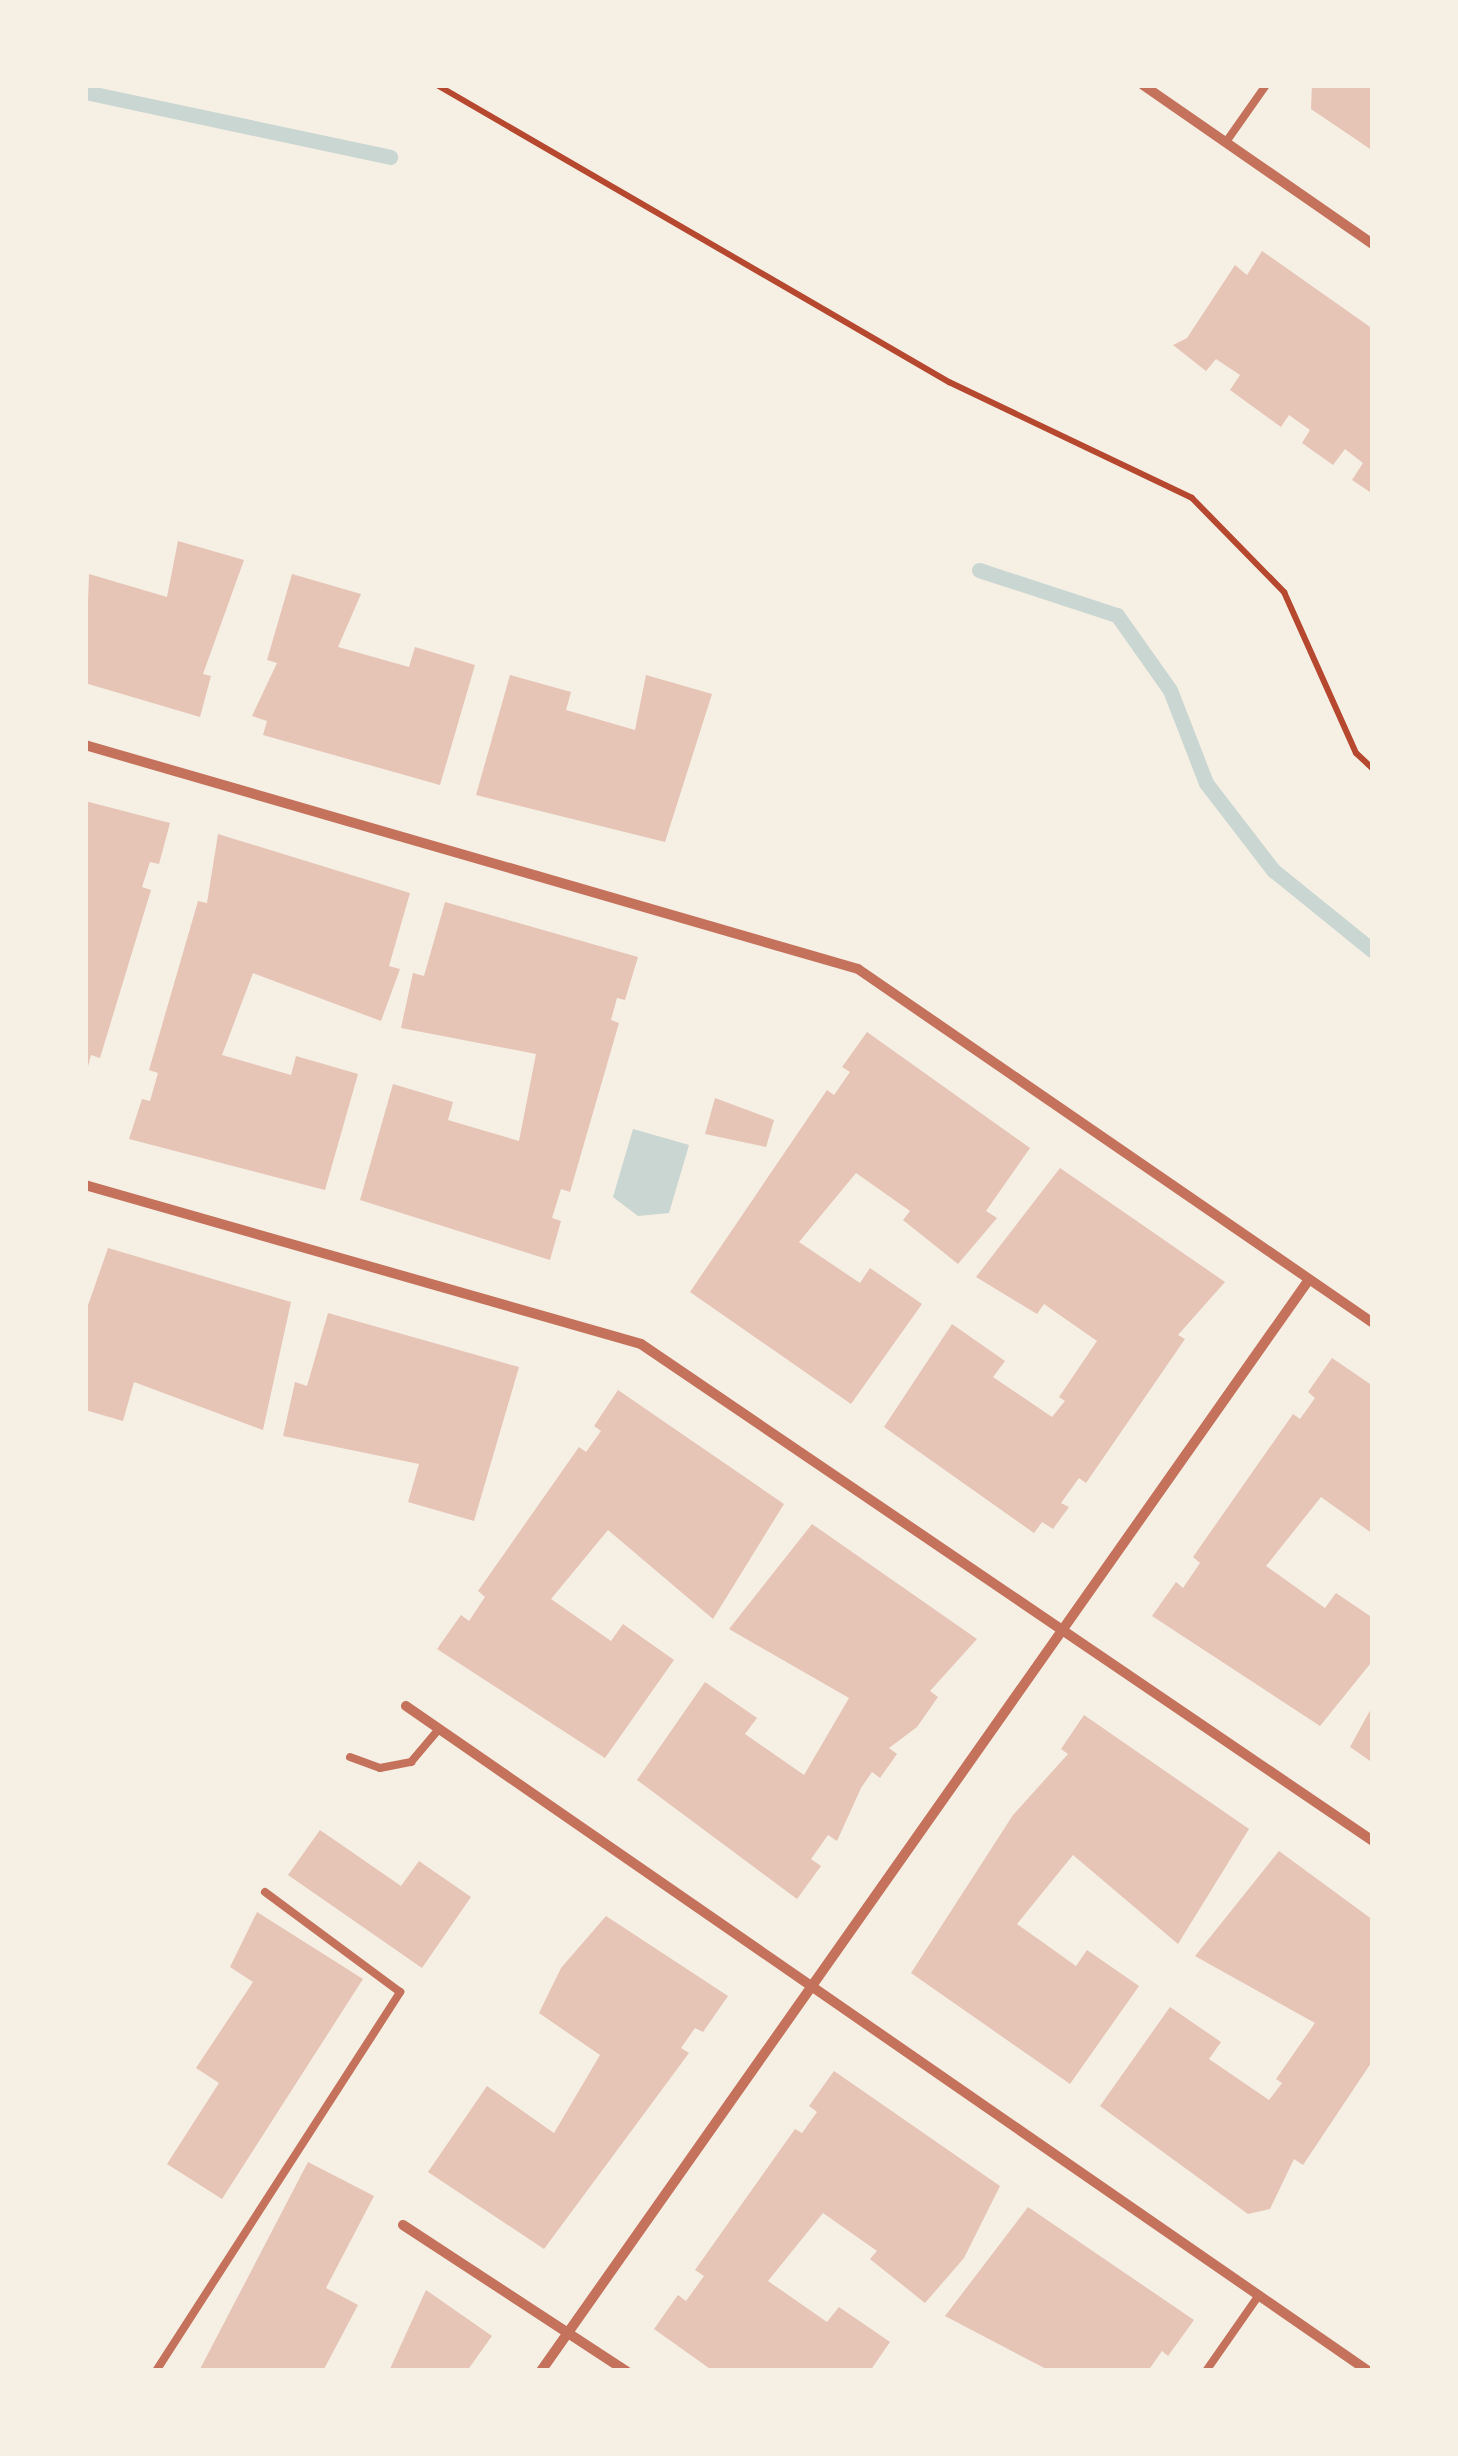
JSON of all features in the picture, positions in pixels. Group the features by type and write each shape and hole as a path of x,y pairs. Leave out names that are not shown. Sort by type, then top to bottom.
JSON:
{"street":[{"path":"1143,85 1373,244"},
{"path":"85,745 858,969 1373,1324"},
{"path":"85,1185 641,1344 1373,1842"},
{"path":"540,2371 1308,1281"},
{"path":"406,1706 1368,2371"},
{"path":"404,2226 626,2371"}],"lane":[{"path":"1226,142 1266,85"},
{"path":"350,1757 380,1768 410,1762 438,1729"},
{"path":"156,2371 400,1992 264,1892"},
{"path":"1206,2371 1258,2295"}],"path":[{"path":"437,85 949,382 1192,498 1284,592 1356,753 1373,769"}],"shaded area":[{"path":"633,1129 689,1145 669,1213 638,1216 613,1197"}],"building":[{"path":"1312,85 1373,85 1373,151 1311,109"},
{"path":"1262,251 1373,329 1373,494 1352,480 1363,463 1345,449 1333,465 1302,443 1310,430 1289,415 1281,427 1230,390 1240,375 1216,359 1206,371 1173,345 1187,338 1235,265 1247,275"},
{"path":"178,541 244,560 203,674 211,676 200,717 85,683 89,574 167,597"},
{"path":"292,574 361,594 338,647 409,667 415,647 475,665 440,785 263,735 267,721 252,716 277,663 267,660"},
{"path":"510,675 571,692 566,710 635,730 646,675 712,694 665,842 476,795"},
{"path":"85,801 170,823 159,864 150,862 142,887 151,890 100,1058 91,1055 86,1074"},
{"path":"218,834 410,893 389,966 400,969 381,1021 253,973 222,1055 291,1075 296,1056 358,1074 325,1190 129,1139 142,1099 150,1101 158,1073 149,1070 198,901 207,903"},
{"path":"445,902 638,957 625,1000 617,998 611,1020 619,1023 570,1192 561,1189 552,1218 561,1221 550,1260 360,1200 393,1084 453,1102 448,1120 519,1141 536,1054 401,1028 413,973 424,976"},
{"path":"867,1032 1030,1148 986,1211 997,1218 958,1264 903,1220 910,1211 856,1173 799,1242 860,1283 870,1268 922,1304 851,1404 690,1292 827,1090 834,1095 850,1072 842,1067"},
{"path":"715,1098 774,1120 766,1147 705,1134"},
{"path":"1060,1168 1225,1282 1178,1335 1185,1339 1086,1483 1079,1478 1061,1503 1069,1507 1053,1529 1042,1522 1034,1533 884,1427 952,1324 1005,1361 993,1377 1052,1417 1065,1401 1059,1397 1097,1341 1044,1304 1037,1314 976,1277"},
{"path":"108,1248 291,1302 263,1430 134,1382 123,1421 85,1410 85,1314"},
{"path":"328,1313 519,1367 474,1521 408,1502 419,1464 283,1436 295,1382 307,1386"},
{"path":"1332,1358 1373,1386 1373,1534 1321,1497 1266,1566 1325,1608 1336,1593 1373,1618 1370,1664 1320,1726 1152,1616 1176,1582 1183,1588 1200,1563 1193,1557 1293,1414 1300,1419 1315,1398 1308,1392"},
{"path":"618,1390 784,1504 713,1619 608,1530 551,1599 611,1641 623,1624 674,1660 605,1758 437,1649 461,1615 469,1621 485,1597 478,1591 579,1447 586,1452 601,1431 594,1426"},
{"path":"812,1524 977,1639 930,1691 938,1697 917,1727 889,1748 897,1754 880,1778 872,1772 837,1841 828,1835 811,1859 821,1866 797,1899 637,1780 705,1682 757,1718 745,1734 804,1775 849,1698 729,1629"},
{"path":"1373,1705 1373,1763 1350,1747"},
{"path":"1084,1715 1249,1829 1178,1944 1073,1855 1017,1924 1076,1966 1087,1950 1139,1986 1070,2084 911,1973 1013,1815 1068,1754 1061,1749"},
{"path":"320,1830 401,1886 419,1861 471,1897 422,1968 288,1875"},
{"path":"1279,1851 1373,1920 1373,2060 1303,2165 1294,2159 1270,2209 1248,2214 1100,2106 1170,2007 1221,2042 1209,2059 1269,2100 1282,2083 1276,2079 1315,2023 1195,1956"},
{"path":"257,1912 363,1979 222,2199 167,2164 219,2083 196,2068 253,1982 230,1967"},
{"path":"606,1916 728,1996 703,2032 695,2028 681,2048 689,2053 544,2249 428,2172 487,2086 554,2133 600,2055 539,2013 561,1968"},
{"path":"834,2071 1000,2186 964,2258 925,2303 870,2259 877,2251 823,2213 768,2281 827,2322 839,2307 890,2342 870,2371 713,2371 654,2329 678,2295 686,2301 704,2276 695,2270 795,2129 802,2133 817,2112 809,2106"},
{"path":"308,2162 374,2196 326,2288 358,2305 323,2371 199,2371"},
{"path":"1028,2207 1194,2320 1168,2356 1162,2351 1148,2371 1050,2371 945,2316"},
{"path":"426,2290 492,2336 467,2371 389,2371"}],"waterway":[{"path":"85,92 390,157"},
{"path":"979,570 1117,615 1170,690 1206,783 1273,870 1373,951"}]}
